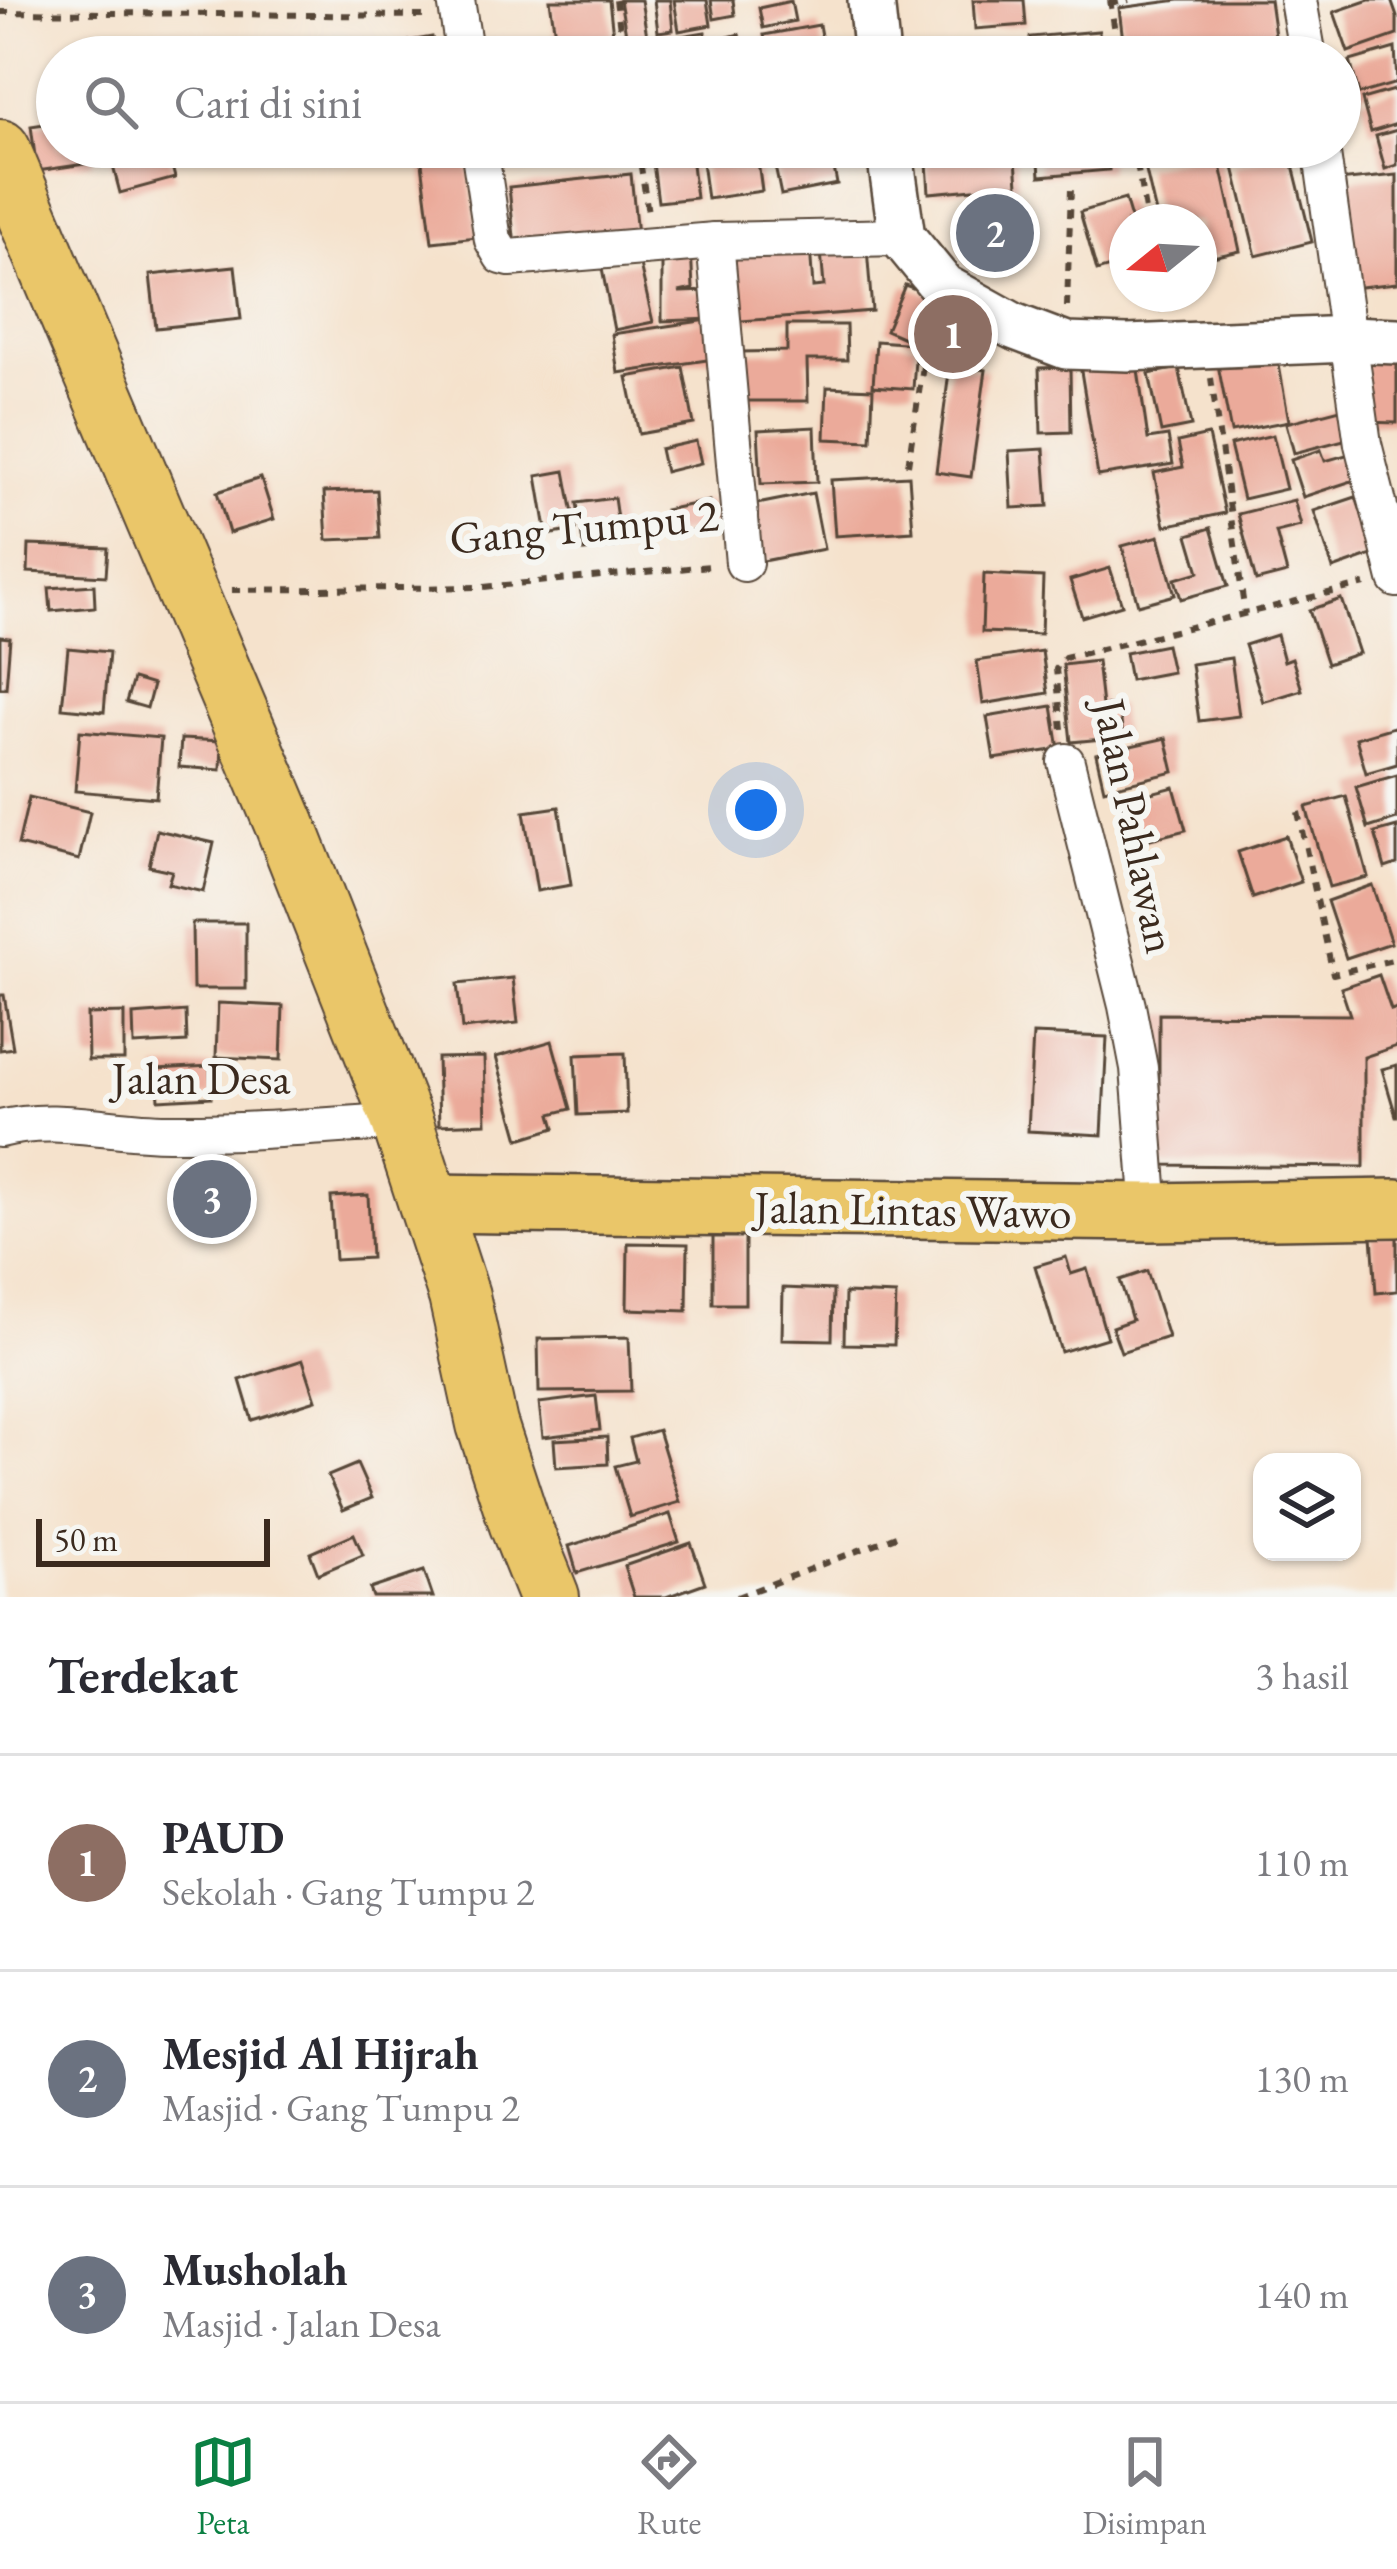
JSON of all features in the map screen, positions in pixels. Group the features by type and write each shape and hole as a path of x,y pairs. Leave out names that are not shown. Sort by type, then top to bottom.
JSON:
{"highway":[{"path":"0,150 285,824 402,1121 459,1296 487,1424 549,1597"},
{"path":"434,1222 430,1298 458,1439 472,1487 517,1597"}],"main road":[{"name":"Jalan Lintas Wawo","path":"434,1222 1397,1208"}],"street":[{"path":"871,0 875,36"},
{"path":"1298,0 1304,36"},
{"path":"482,168 493,240 502,256 538,258 715,241 902,237"},
{"path":"893,168 902,237 943,287 1013,326 1066,346 1397,341"},
{"path":"1324,168 1363,444 1397,578"},
{"name":"Gang Tumpu 2","path":"715,241 744,563"},
{"name":"Jalan Pahlawan","path":"1066,762 1139,1068 1150,1212"},
{"name":"Jalan Desa","path":"0,1129 68,1123 160,1132 222,1132 402,1121"}],"path":[{"path":"616,0 621,36"},
{"path":"1116,36 1110,2 1129,0"},
{"path":"0,13 458,8"},
{"path":"641,168 653,246"},
{"path":"1138,168 1144,204"},
{"path":"1066,346 1071,188"},
{"path":"908,465 925,353 943,287"},
{"path":"1206,345 1245,614"},
{"name":"Gang Tumpu 2","path":"184,591 483,586 744,563"},
{"name":"Jalan Pahlawan","path":"1066,762 1056,678 1058,664 1065,658 1397,578"},
{"path":"1298,812 1334,974 1397,958"},
{"path":"737,1597 896,1535"}],"building":[{"path":"550,0 609,0 613,35 555,36"},
{"path":"620,0 641,0 647,36 626,36"},
{"path":"654,0 670,0 673,30 658,32"},
{"path":"674,0 707,0 711,25 679,31"},
{"path":"711,0 733,0 735,15 714,19"},
{"path":"973,0 1024,0 1026,25 975,29"},
{"path":"1179,0 1270,0 1275,36 1122,36 1119,8"},
{"path":"1369,0 1391,0 1397,35 1361,47 1361,36 1342,36 1334,12"},
{"path":"791,1 795,21 763,28 759,8"},
{"path":"819,25 821,36 764,36"},
{"path":"1099,31 1099,36 1042,36"},
{"path":"1395,48 1397,83 1361,93 1361,58"},
{"path":"1397,89 1397,124 1371,132 1362,99"},
{"path":"36,125 36,164 31,126"},
{"path":"1397,130 1397,165 1385,169 1376,136"},
{"path":"113,168 172,168 175,178 120,193"},
{"path":"423,168 469,168 477,237 432,242"},
{"path":"654,168 692,168 696,198 658,202"},
{"path":"703,168 759,168 762,191 707,199"},
{"path":"775,168 834,168 837,184 781,195"},
{"path":"927,168 1017,168 1018,185 929,193"},
{"path":"1039,168 1109,168 1109,170 1040,176"},
{"path":"1145,168 1222,168 1240,251 1217,256 1217,204 1154,204"},
{"path":"1234,168 1294,168 1312,242 1256,256"},
{"path":"631,174 637,235 515,247 509,187"},
{"path":"1397,175 1397,283 1351,288 1338,181"},
{"path":"1125,199 1127,204 1109,204 1109,267 1097,271 1080,212"},
{"path":"691,247 693,289 679,292 711,291 712,319 662,321 662,249"},
{"path":"810,247 813,287 824,286 821,251 867,248 872,311 728,322 722,254"},
{"path":"639,261 653,322 614,330 602,269"},
{"path":"235,266 241,319 156,328 150,275"},
{"path":"905,285 931,295 911,341 886,330"},
{"path":"708,320 714,359 618,373 612,334"},
{"path":"787,325 846,325 847,360 807,360 808,401 741,401 741,352 787,351"},
{"path":"876,341 916,344 913,389 873,386"},
{"path":"1365,351 1397,352 1397,423 1364,422"},
{"path":"1277,354 1289,421 1231,432 1218,365"},
{"path":"1136,356 1148,439 1168,436 1173,464 1098,476 1080,365"},
{"path":"950,365 986,370 971,477 936,472"},
{"path":"683,367 694,424 639,434 627,377"},
{"path":"1070,367 1071,432 1041,433 1039,368"},
{"path":"1179,368 1191,426 1161,432 1149,374"},
{"path":"827,387 873,389 871,441 825,439"},
{"path":"1340,409 1348,439 1294,453 1286,423"},
{"path":"815,427 817,482 761,484 758,430"},
{"path":"1208,435 1225,513 1165,526 1154,473 1183,467 1178,442"},
{"path":"1273,435 1286,489 1243,499 1230,445"},
{"path":"696,441 701,463 665,472 660,449"},
{"path":"1044,449 1048,506 1012,508 1009,451"},
{"path":"1321,450 1325,461 1353,453 1361,478 1303,497 1291,460"},
{"path":"565,471 576,530 547,535 537,476"},
{"path":"909,476 913,531 835,536 831,480"},
{"path":"261,478 274,519 229,533 217,492"},
{"path":"377,490 380,538 327,540 324,492"},
{"path":"813,493 824,549 758,562 747,506"},
{"path":"1356,497 1375,554 1333,569 1314,511"},
{"path":"614,498 621,546 584,551 577,503"},
{"path":"1294,500 1301,526 1276,532 1287,573 1256,581 1238,514"},
{"path":"709,501 714,526 670,536 665,510"},
{"path":"1211,528 1228,586 1181,599 1175,579 1199,572 1188,535"},
{"path":"1159,536 1175,595 1138,605 1122,546"},
{"path":"29,545 108,548 106,576 28,572"},
{"path":"1110,568 1122,605 1082,617 1070,580"},
{"path":"984,574 1043,577 1041,634 982,632"},
{"path":"94,585 95,607 51,611 49,588"},
{"path":"1341,599 1359,653 1327,664 1309,610"},
{"path":"1277,635 1284,661 1292,658 1302,690 1263,702 1245,645"},
{"path":"0,637 10,638 6,688 0,688"},
{"path":"1166,645 1172,672 1130,680 1125,653"},
{"path":"68,648 109,652 104,712 62,708"},
{"path":"1042,651 1048,693 983,704 977,661"},
{"path":"1231,658 1239,716 1199,721 1191,664"},
{"path":"1097,661 1102,706 1119,705 1123,737 1071,742 1063,665"},
{"path":"133,679 153,685 147,708 126,702"},
{"path":"1052,706 1059,749 994,759 987,717"},
{"path":"1397,726 1397,764 1366,773 1356,738"},
{"path":"80,731 161,738 156,798 75,791"},
{"path":"1166,738 1174,772 1104,789 1096,754"},
{"path":"181,739 222,741 221,770 179,767"},
{"path":"1397,775 1397,819 1368,828 1356,787"},
{"path":"1174,787 1186,830 1131,844 1120,801"},
{"path":"1346,796 1368,877 1329,887 1306,807"},
{"path":"29,797 90,812 79,860 18,845"},
{"path":"559,807 571,885 537,891 524,812"},
{"path":"1397,827 1397,864 1385,868 1375,833"},
{"path":"157,830 214,843 203,892 168,884 172,871 149,866"},
{"path":"1286,836 1301,882 1253,898 1238,852"},
{"path":"1372,885 1391,943 1346,958 1327,901"},
{"path":"192,923 246,923 246,989 193,989"},
{"path":"1379,975 1391,1010 1397,1008 1397,1046 1364,1057 1364,1167 1159,1165 1159,1014 1350,1015 1341,988"},
{"path":"513,978 518,1023 462,1029 457,984"},
{"path":"0,995 4,995 13,1048 0,1050"},
{"path":"218,1003 283,1006 281,1060 216,1057"},
{"path":"186,1011 187,1042 134,1045 133,1015"},
{"path":"124,1013 124,1060 88,1060 87,1014"},
{"path":"1033,1034 1107,1037 1102,1135 1028,1131"},
{"path":"552,1041 571,1109 551,1114 555,1128 519,1139 496,1057"},
{"path":"625,1053 627,1113 578,1115 575,1055"},
{"path":"484,1057 486,1123 439,1125 437,1058"},
{"path":"1397,1065 1397,1116 1396,1116 1382,1069"},
{"path":"210,1066 211,1097 159,1100 157,1069"},
{"path":"368,1195 371,1258 335,1260 331,1197"},
{"path":"1397,1234 1397,1291 1376,1293 1372,1236"},
{"path":"713,1237 745,1237 745,1304 713,1304"},
{"path":"628,1243 688,1244 687,1311 627,1309"},
{"path":"1066,1257 1071,1274 1087,1269 1107,1338 1061,1352 1035,1266"},
{"path":"1147,1271 1168,1337 1121,1352 1112,1327 1132,1320 1120,1280"},
{"path":"783,1288 833,1290 832,1340 782,1339"},
{"path":"845,1293 896,1295 894,1345 844,1344"},
{"path":"629,1337 631,1391 539,1392 538,1339"},
{"path":"303,1360 316,1400 252,1420 240,1380"},
{"path":"596,1396 600,1430 543,1437 539,1403"},
{"path":"658,1430 680,1502 630,1517 615,1466 636,1461 630,1438"},
{"path":"607,1437 608,1464 556,1467 554,1440"},
{"path":"357,1464 372,1498 343,1510 328,1476"},
{"path":"670,1514 679,1542 577,1573 569,1546"},
{"path":"354,1534 363,1555 318,1574 310,1553"},
{"path":"691,1543 705,1583 666,1597 634,1597 624,1566"},
{"path":"424,1571 433,1597 373,1597 370,1589"}],"place":[{"name":"Mesjid Al Hijrah","path":"995,233"},
{"name":"PAUD","path":"953,334"},
{"name":"Musholah","path":"212,1199"}]}
